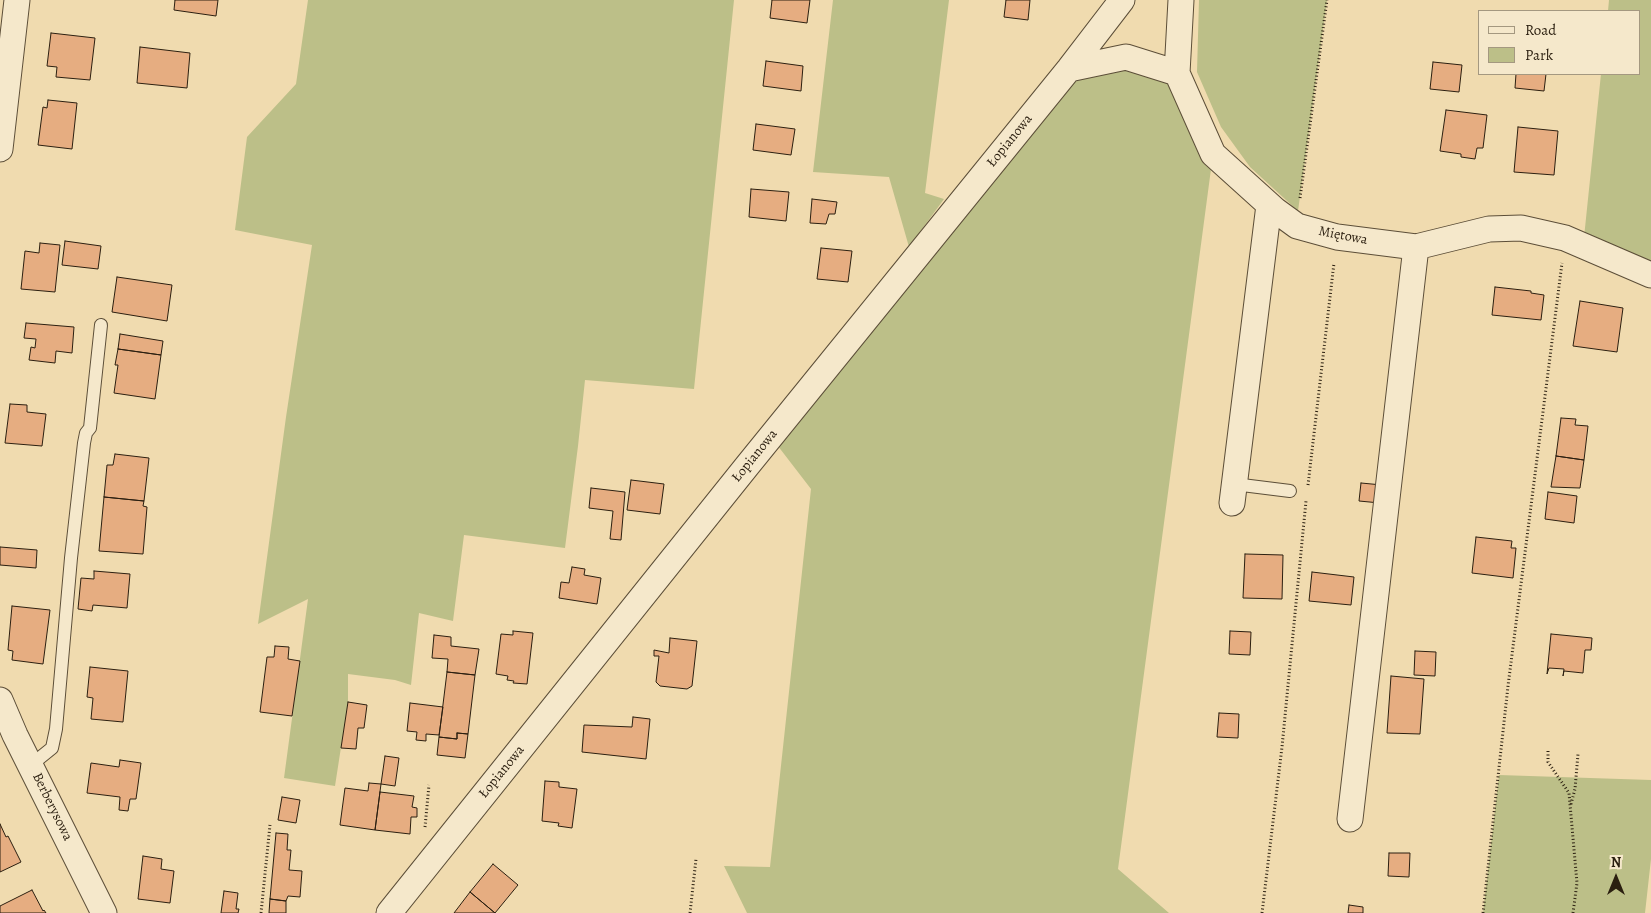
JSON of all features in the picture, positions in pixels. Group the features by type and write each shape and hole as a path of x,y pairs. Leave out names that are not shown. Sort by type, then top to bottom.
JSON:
{"street":[{"path":"0,149 17,0"},
{"name":"Łopianowa","path":"389,913 1122,0"},
{"name":"Miętowa","path":"1181,0 1177,73 1213,154 1269,204 1297,226 1337,237 1416,247 1489,229 1521,228 1565,238 1651,275"},
{"path":"1068,69 1126,57 1177,73"},
{"path":"1233,494 1269,204"},
{"path":"1350,819 1416,247"},
{"name":"Berberysowa","path":"0,700 15,735 104,913"}],"lane":[{"path":"31,765 52,748 56,729 71,558 84,443 86,433 90,428 101,325"},
{"path":"1233,494 1290,491"}],"path":[{"path":"1297,226 1327,0"},
{"path":"1308,489 1337,237"},
{"path":"1483,913 1508,686 1565,238"},
{"path":"1262,913 1282,747 1306,499"},
{"path":"1548,752 1548,762 1569,794 1577,883 1573,913"},
{"path":"1570,807 1575,789 1578,754"},
{"path":"261,913 270,825"},
{"path":"690,913 696,859"}],"green space":[{"path":"308,0 734,0 694,389 585,380 565,548 464,535 453,621 419,613 411,685 395,680 348,674 348,702 335,786 284,778 308,599 258,624 312,245 235,230 247,137 296,84"},
{"path":"833,0 949,0 925,193 944,199 909,247 889,177 813,172"},
{"path":"1199,0 1327,0 1298,211 1250,167 1221,127 1197,72"},
{"path":"1609,0 1651,0 1651,275 1583,247 1601,75 1641,75 1641,10 1608,10"},
{"path":"1126,57 1177,73 1213,154 1118,869 1169,913 747,913 724,866 770,867 811,489 771,437 1069,69"},
{"path":"1499,775 1651,780 1651,859 1645,913 1483,913"}],"building":[{"path":"175,0 218,0 216,16 174,10"},
{"path":"772,0 810,0 807,23 770,18"},
{"path":"1006,0 1030,0 1028,20 1004,17"},
{"path":"51,33 95,38 90,80 56,77 57,67 47,66"},
{"path":"140,47 190,53 187,88 137,83"},
{"path":"766,61 803,66 801,91 763,86"},
{"path":"1433,62 1462,65 1459,92 1430,89"},
{"path":"1516,75 1546,75 1544,91 1515,88"},
{"path":"48,100 77,103 72,149 38,145 43,107 47,108"},
{"path":"1446,110 1487,115 1483,148 1477,148 1475,159 1461,157 1461,154 1440,151"},
{"path":"756,124 795,129 791,155 753,150"},
{"path":"1518,127 1558,131 1554,175 1514,172"},
{"path":"751,189 789,192 786,221 749,217"},
{"path":"812,199 837,202 835,214 829,214 826,224 810,223"},
{"path":"65,241 101,246 98,269 62,265"},
{"path":"40,243 60,245 55,292 21,289 25,251 39,253"},
{"path":"821,248 852,251 848,282 817,279"},
{"path":"117,277 172,285 167,321 112,312"},
{"path":"1495,287 1531,291 1531,293 1544,295 1541,320 1492,315"},
{"path":"1580,301 1623,308 1617,352 1573,346"},
{"path":"26,323 74,327 72,353 56,351 55,363 29,360 31,347 35,348 36,339 24,338"},
{"path":"120,334 163,341 161,355 118,349"},
{"path":"118,349 161,355 155,399 114,393 118,365 115,365"},
{"path":"10,404 27,405 27,412 46,414 42,446 5,443"},
{"path":"1561,418 1576,419 1575,425 1588,426 1584,460 1556,456"},
{"path":"115,454 149,458 144,501 104,497 107,465 113,465"},
{"path":"1556,456 1584,460 1580,488 1551,487"},
{"path":"631,480 664,484 660,514 627,510"},
{"path":"1361,483 1382,485 1380,503 1359,501"},
{"path":"591,488 625,492 621,540 610,539 613,511 589,508"},
{"path":"1548,492 1577,496 1574,523 1545,519"},
{"path":"104,497 144,501 143,506 147,507 143,554 99,551"},
{"path":"1476,537 1512,541 1511,548 1516,548 1513,578 1472,573"},
{"path":"0,547 37,550 36,568 0,565"},
{"path":"1245,554 1283,555 1282,599 1243,598"},
{"path":"572,567 585,569 584,575 601,578 597,604 559,598 561,582 569,583"},
{"path":"94,571 130,574 127,608 93,605 92,611 78,609 81,578 94,579"},
{"path":"1312,572 1354,577 1351,605 1309,601"},
{"path":"12,606 50,610 43,664 12,660 13,651 8,650"},
{"path":"513,631 533,633 527,684 513,683 514,681 507,680 508,676 496,674 501,634 513,635"},
{"path":"1230,631 1251,632 1250,655 1229,654"},
{"path":"1551,634 1592,638 1591,650 1585,650 1583,673 1564,671 1563,676 1564,669 1549,668 1547,674"},
{"path":"434,635 451,637 451,646 479,649 475,675 447,672 448,659 432,658"},
{"path":"670,638 697,641 692,686 687,689 660,686 656,682 659,656 654,656 654,650 669,653"},
{"path":"275,646 289,647 288,659 300,661 292,716 260,712 267,657 274,657"},
{"path":"1415,651 1436,652 1435,676 1414,675"},
{"path":"90,667 128,671 123,722 91,719 93,698 87,697"},
{"path":"447,672 475,675 468,734 457,733 457,739 439,737"},
{"path":"1391,676 1424,679 1420,734 1387,733"},
{"path":"348,702 367,705 364,728 358,728 356,749 341,748"},
{"path":"410,703 443,707 439,735 426,734 426,741 416,740 417,732 407,731"},
{"path":"1219,713 1239,714 1238,738 1217,737"},
{"path":"633,717 650,719 646,759 582,752 584,725 632,727"},
{"path":"457,733 468,734 465,758 437,755 439,737 457,739"},
{"path":"385,756 399,758 395,786 381,784"},
{"path":"120,760 141,763 136,799 130,799 128,811 119,810 120,797 87,793 91,763 119,767"},
{"path":"545,781 559,782 559,787 577,789 572,828 558,826 559,823 542,821"},
{"path":"369,783 381,784 375,830 340,825 345,788 368,791"},
{"path":"380,792 414,796 412,807 417,808 417,817 411,817 410,834 375,830"},
{"path":"282,797 300,800 296,823 278,820"},
{"path":"0,824 21,862 0,872"},
{"path":"276,833 288,834 287,850 291,850 289,870 302,871 300,897 288,896 286,901 270,899"},
{"path":"1389,853 1410,853 1409,877 1388,876"},
{"path":"143,856 162,859 161,869 174,871 170,903 138,899"},
{"path":"493,864 518,885 495,913 470,892"},
{"path":"32,890 43,911 46,913 0,913 0,906"},
{"path":"224,891 238,893 236,909 239,909 238,913 221,913"},
{"path":"470,892 495,913 454,913"},
{"path":"270,899 286,901 286,913 269,913"},
{"path":"1349,905 1363,907 1363,913 1348,913"}]}
